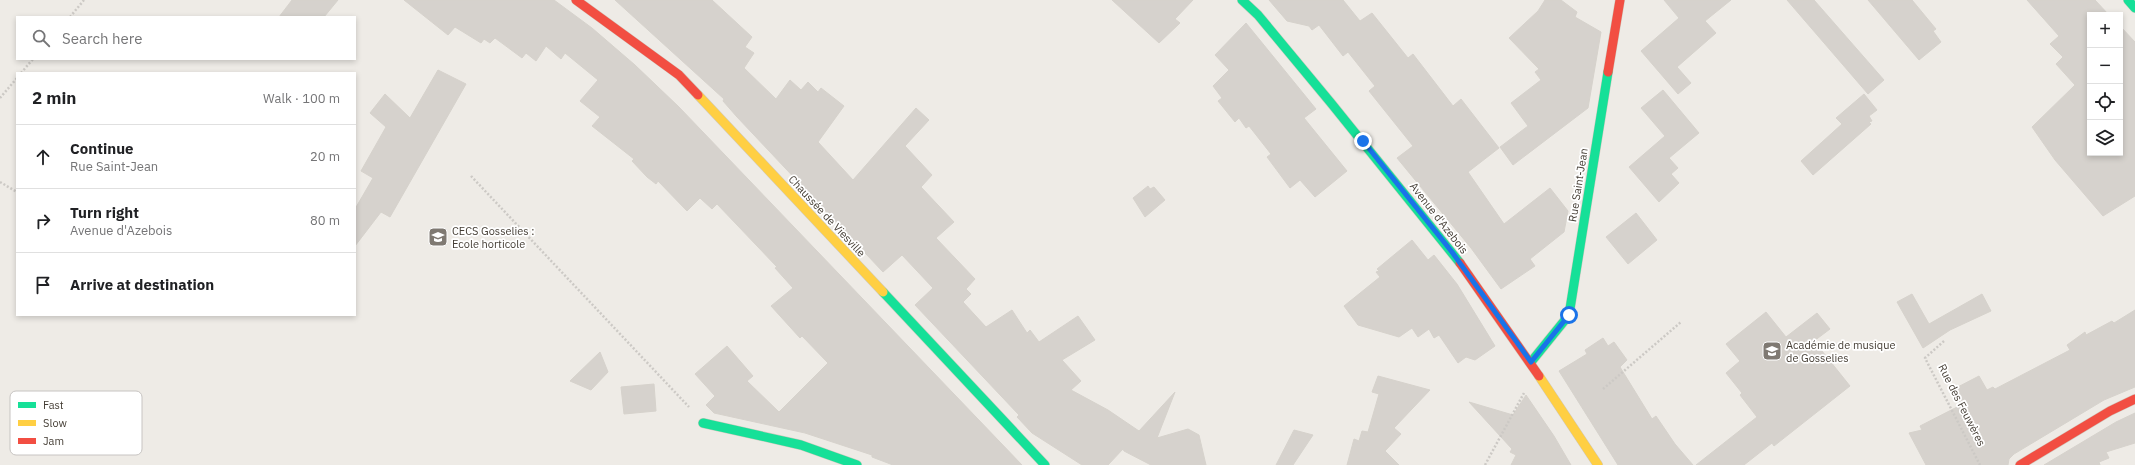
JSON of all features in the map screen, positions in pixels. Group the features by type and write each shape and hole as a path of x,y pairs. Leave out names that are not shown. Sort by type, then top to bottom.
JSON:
{"street":[{"name":"Chaussée de Viesville","path":"576,0 679,75 1045,465"},
{"name":"Avenue d'Azebois","path":"1242,0 1258,15 1363,141 1452,252 1531,362 1535,372 1598,465"},
{"name":"Rue Saint-Jean","path":"1531,362 1569,315 1620,0"},
{"path":"2128,0 2135,8"},
{"path":"2020,465 2110,411 2135,399"},
{"path":"703,422 802,445 857,465"}],"path":[{"path":"71,16 84,0"},
{"path":"22,72 32,60"},
{"path":"0,98 16,79"},
{"path":"471,176 703,422"},
{"path":"0,182 16,191"},
{"path":"1603,389 1681,322"},
{"name":"Rue des Feuwères","path":"1944,341 1924,358 1980,465"},
{"path":"1485,465 1535,372"}],"building":[{"path":"292,0 338,0 325,16 280,16"},
{"path":"404,0 554,0 592,28 635,65 679,107 1022,465 893,465 872,457 872,455 805,433 714,413 706,405 715,396 695,374 727,346 753,376 747,381 779,412 828,363 802,336 800,338 771,306 793,288 775,268 777,267 717,204 712,209 700,198 687,211 658,181 656,184 647,177 632,161 634,159 592,126 600,117 580,101 598,80 565,53 561,59 546,46 536,61 526,53 522,58 495,38 490,43 484,39 481,43 455,27 448,35"},
{"path":"615,0 712,0 752,37 745,47 754,53 744,68 776,99 790,80 801,90 808,82 818,92 821,88 844,106 818,142 853,180 916,108 929,120 905,146 932,175 921,187 954,222 936,238 975,279 966,289 971,294 963,302 986,327 1012,310 1027,333 1030,330 1039,342 1078,316 1095,340 1062,360 1081,381 1071,390 1108,410 1139,431 1175,392 1157,438 1188,429 1199,435 1206,465 1151,465 1124,451 1123,449 1108,465 1082,465 1032,433 1017,417 1019,415 915,305 933,288 902,255 883,272 737,117 723,101 724,99"},
{"path":"1112,0 1193,0 1175,19 1180,23 1159,43"},
{"path":"1269,0 1343,0 1360,21 1372,13 1408,58 1413,54 1453,106 1461,99 1499,148 1468,172 1504,224 1550,188 1568,211 1564,232 1530,259 1535,266 1501,289 1471,248 1397,158 1413,146 1369,91 1375,86 1348,52 1343,56 1319,25 1312,30 1309,26 1287,21"},
{"path":"1545,0 1561,0 1577,12 1575,17 1601,32 1588,108 1513,165 1500,147 1528,126 1511,103 1541,80 1535,72 1539,69 1509,38 1538,11"},
{"path":"1664,0 1731,0 1705,21 1716,33 1677,67 1691,83 1678,94 1641,51 1679,18"},
{"path":"1787,0 1814,0 1884,80 1868,94"},
{"path":"1868,0 1912,0 1936,29 1933,31 1941,42 1919,60"},
{"path":"2027,0 2095,0 2106,12 2087,12 2087,156 2123,156 2123,29 2135,42 2135,196 2103,216 2055,160 2032,127 2075,85 2056,64 2063,57 2050,44 2059,36"},
{"path":"1246,23 1316,109 1304,118 1347,171 1315,197 1300,180 1290,188 1267,157 1271,154 1249,126 1246,128 1239,118 1235,122 1218,101 1222,98 1213,86 1229,70 1215,55"},
{"path":"438,70 466,84 390,217 381,212 356,245 356,207 373,178 361,171 386,127 370,113 385,94 410,118"},
{"path":"1663,90 1699,133 1669,158 1678,168 1671,174 1679,183 1659,202 1629,167 1665,136 1641,108"},
{"path":"1864,94 1877,110 1869,116 1872,121 1869,122 1871,124 1813,175 1801,161 1842,124 1836,118"},
{"path":"1148,186 1150,189 1154,187 1165,200 1145,217 1133,198"},
{"path":"1636,213 1657,240 1628,264 1606,237"},
{"path":"1412,240 1428,260 1434,255 1457,284 1495,346 1475,360 1466,357 1458,363 1439,335 1434,338 1429,329 1418,337 1412,328 1399,337 1358,325 1344,306 1380,277 1376,272 1379,271 1377,269"},
{"path":"1912,294 1929,324 1982,294 1991,311 1950,330 1923,348 1897,302"},
{"path":"2135,310 2135,387 2104,400 2014,454 2009,459 2008,465 1926,465 1909,433 1922,430 1920,426 1961,405 1954,389 1979,376 1987,390 1993,387 1995,389 2070,350 2067,345 2085,332 2086,335 2112,321 2114,323"},
{"path":"1766,312 1786,337 1817,313 1830,329 1814,341 1850,386 1774,446 1772,443 1744,465 1696,465 1757,417 1740,395 1742,393 1726,373 1740,361 1726,344"},
{"path":"1603,338 1608,346 1614,342 1627,360 1620,367 1652,419 1656,416 1675,444 1693,465 1618,465 1559,371 1587,354 1585,350"},
{"path":"600,352 608,372 591,390 570,381"},
{"path":"1378,376 1430,390 1394,428 1401,434 1385,451 1399,465 1347,465 1354,439 1359,441 1362,431 1368,432 1379,394 1372,392"},
{"path":"654,384 656,411 624,414 621,387"},
{"path":"1526,395 1554,436 1571,465 1511,465 1516,455 1510,452 1512,449 1469,402 1513,415"},
{"path":"2135,413 2135,443 2106,452 2109,458 2099,462 2100,465 2044,465 2116,422"},
{"path":"1294,430 1313,435 1293,465 1276,465"}],"traffic: fast":[{"path":"1242,0 1258,15 1331,103 1460,263"},
{"path":"2128,0 2135,8"},
{"path":"1531,362 1569,315 1608,72"},
{"path":"883,292 1045,465"},
{"path":"703,423 801,445 857,465"}],"traffic: slow":[{"path":"698,95 883,292"},
{"path":"1539,376 1598,465"}],"traffic: jam":[{"path":"576,0 679,75 698,95"},
{"path":"1608,72 1620,0"},
{"path":"1460,263 1539,376"},
{"path":"2020,465 2110,411 2135,399"}],"place":[{"name":"CECS Gosselies : Ecole horticole","path":"438,237"},
{"name":"Académie de musique de Gosselies","path":"1772,351"}],"route":[{"path":"1363,141 1452,252 1531,362 1569,315"}]}
